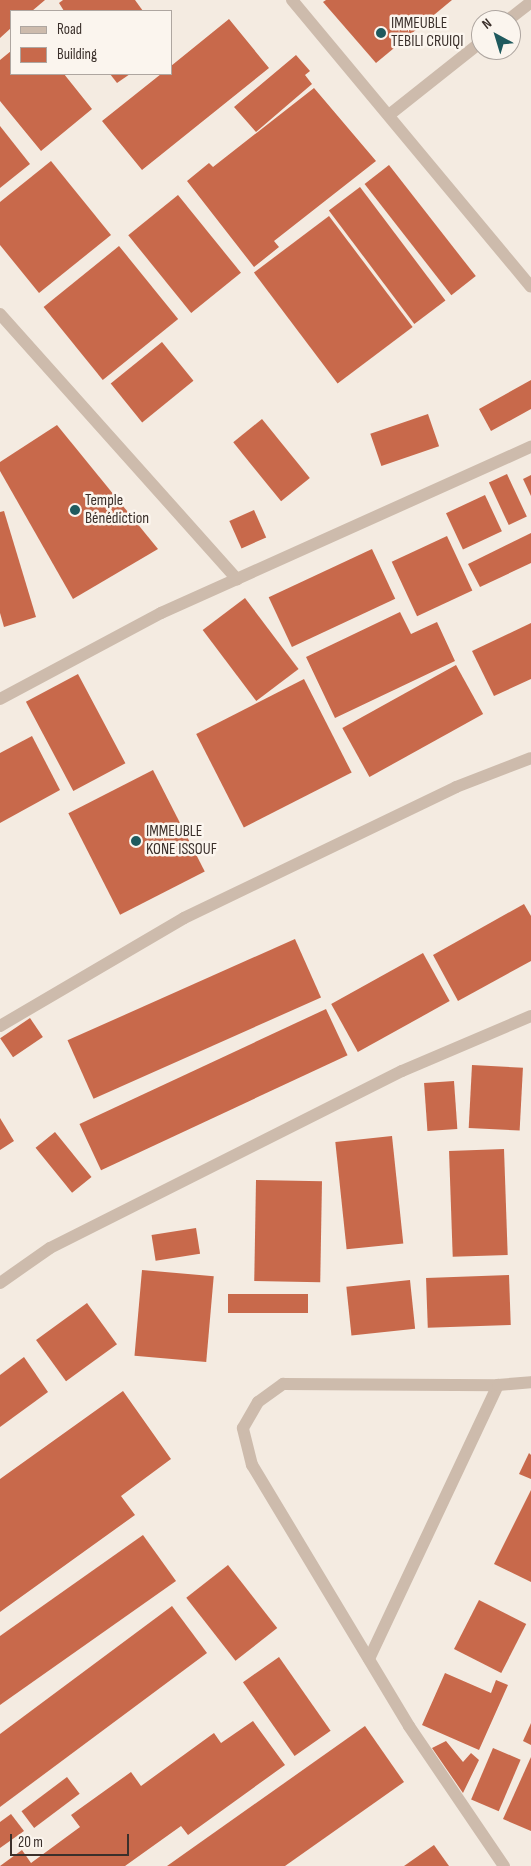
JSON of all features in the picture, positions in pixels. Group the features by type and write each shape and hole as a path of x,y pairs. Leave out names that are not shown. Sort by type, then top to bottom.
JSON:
{"street":[{"path":"292,0 531,286"},
{"path":"521,10 531,2"},
{"path":"389,115 471,50"},
{"path":"0,314 236,580"},
{"path":"0,699 161,613 531,447"},
{"path":"0,1026 184,918 456,787 531,758"},
{"path":"0,1283 50,1248 393,1075 531,1016"},
{"path":"504,1866 409,1726 252,1465 243,1428 258,1402 283,1384 498,1385 531,1382"},
{"path":"369,1660 498,1385"}],"building":[{"path":"0,0 45,0 33,10 10,10 10,29 0,38"},
{"path":"63,0 135,0 142,10 63,10 59,3"},
{"name":"IMMEUBLE TEBILI CRUIQI","path":"326,0 452,0 376,63 323,2"},
{"path":"229,19 269,68 142,170 102,121 160,75 172,75 172,65"},
{"path":"10,52 10,75 65,75 92,109 41,151 0,101 0,60"},
{"path":"296,55 310,71 305,75 312,84 256,132 234,107"},
{"path":"111,75 129,75 117,83"},
{"path":"314,88 376,161 274,241 279,247 254,267 187,181 209,163 213,167"},
{"path":"0,126 30,164 0,188"},
{"path":"51,161 111,235 39,293 0,245 0,202"},
{"path":"389,165 476,276 451,295 365,184"},
{"path":"360,187 445,300 414,324 329,210"},
{"path":"178,195 241,273 191,313 128,235"},
{"path":"329,216 413,327 338,384 254,273"},
{"path":"119,246 178,319 103,380 44,307"},
{"path":"162,342 193,381 142,422 111,384"},
{"path":"531,380 531,409 491,431 479,409"},
{"path":"428,414 439,446 381,466 370,434"},
{"path":"262,419 310,478 281,501 233,442"},
{"name":"Temple Bénédiction","path":"57,425 158,549 73,599 0,471 0,462"},
{"path":"507,474 527,517 509,525 489,482"},
{"path":"531,475 531,496 523,479"},
{"path":"485,495 502,531 463,549 446,513"},
{"path":"254,510 266,537 242,548 229,521"},
{"path":"4,511 36,617 4,627 0,613 0,512"},
{"path":"531,533 531,563 480,587 468,564"},
{"path":"447,536 472,590 417,616 392,562"},
{"path":"372,549 395,599 292,647 269,597"},
{"path":"245,598 299,669 256,701 203,630"},
{"path":"400,612 411,634 437,622 455,661 335,718 306,657"},
{"path":"531,623 531,679 494,696 472,651"},
{"path":"456,665 483,714 369,777 342,728"},
{"path":"78,674 125,763 73,791 26,702"},
{"path":"304,679 352,773 244,827 196,734"},
{"path":"32,736 60,790 0,823 0,753"},
{"name":"IMMEUBLE KONE ISSOUF","path":"153,770 205,872 120,915 68,813"},
{"path":"524,904 531,916 531,961 458,1001 433,955"},
{"path":"295,939 321,997 94,1099 68,1040"},
{"path":"423,953 450,1001 358,1052 331,1004"},
{"path":"326,1009 348,1055 101,1170 79,1124"},
{"path":"30,1018 43,1037 13,1057 0,1038"},
{"path":"472,1065 523,1068 520,1131 469,1128"},
{"path":"454,1081 457,1129 427,1131 424,1083"},
{"path":"0,1118 14,1141 0,1150"},
{"path":"55,1132 92,1177 72,1193 36,1148"},
{"path":"392,1136 403,1243 347,1249 335,1142"},
{"path":"504,1149 508,1255 453,1257 449,1151"},
{"path":"256,1180 322,1181 320,1282 254,1281"},
{"path":"196,1228 200,1254 156,1261 152,1235"},
{"path":"142,1270 214,1276 206,1362 135,1356"},
{"path":"509,1275 511,1325 428,1328 426,1278"},
{"path":"410,1280 415,1329 351,1335 346,1287"},
{"path":"228,1294 308,1294 308,1313 228,1313"},
{"path":"87,1303 117,1344 66,1381 36,1340"},
{"path":"24,1357 48,1392 0,1427 0,1375"},
{"path":"123,1391 171,1459 121,1496 135,1515 0,1612 0,1479"},
{"path":"529,1453 531,1455 531,1479 519,1474"},
{"path":"531,1490 531,1582 494,1564"},
{"path":"143,1535 176,1581 0,1705 0,1636"},
{"path":"228,1565 277,1628 235,1661 186,1598"},
{"path":"479,1600 526,1624 501,1673 454,1649"},
{"path":"172,1606 207,1653 0,1807 0,1734"},
{"path":"279,1657 331,1731 295,1756 243,1682"},
{"path":"445,1673 491,1693 496,1680 508,1685 479,1750 422,1725"},
{"path":"253,1721 285,1765 188,1835 181,1826 125,1866 0,1866 22,1850 31,1863 80,1827 71,1815 131,1772 141,1786 214,1733 221,1743"},
{"path":"531,1723 531,1745 523,1741"},
{"path":"365,1726 404,1782 285,1866 167,1866"},
{"path":"446,1741 463,1762 471,1753 479,1760 463,1793 432,1748"},
{"path":"493,1748 521,1760 499,1811 471,1800"},
{"path":"531,1757 531,1831 503,1819"},
{"path":"67,1777 80,1794 34,1828 21,1811"},
{"path":"11,1814 24,1831 0,1848 0,1822"},
{"path":"434,1845 449,1866 404,1866"}],"place":[{"name":"IMMEUBLE TEBILI CRUIQI","path":"381,33"},
{"name":"Temple Bénédiction","path":"75,510"},
{"name":"IMMEUBLE KONE ISSOUF","path":"136,841"}]}
